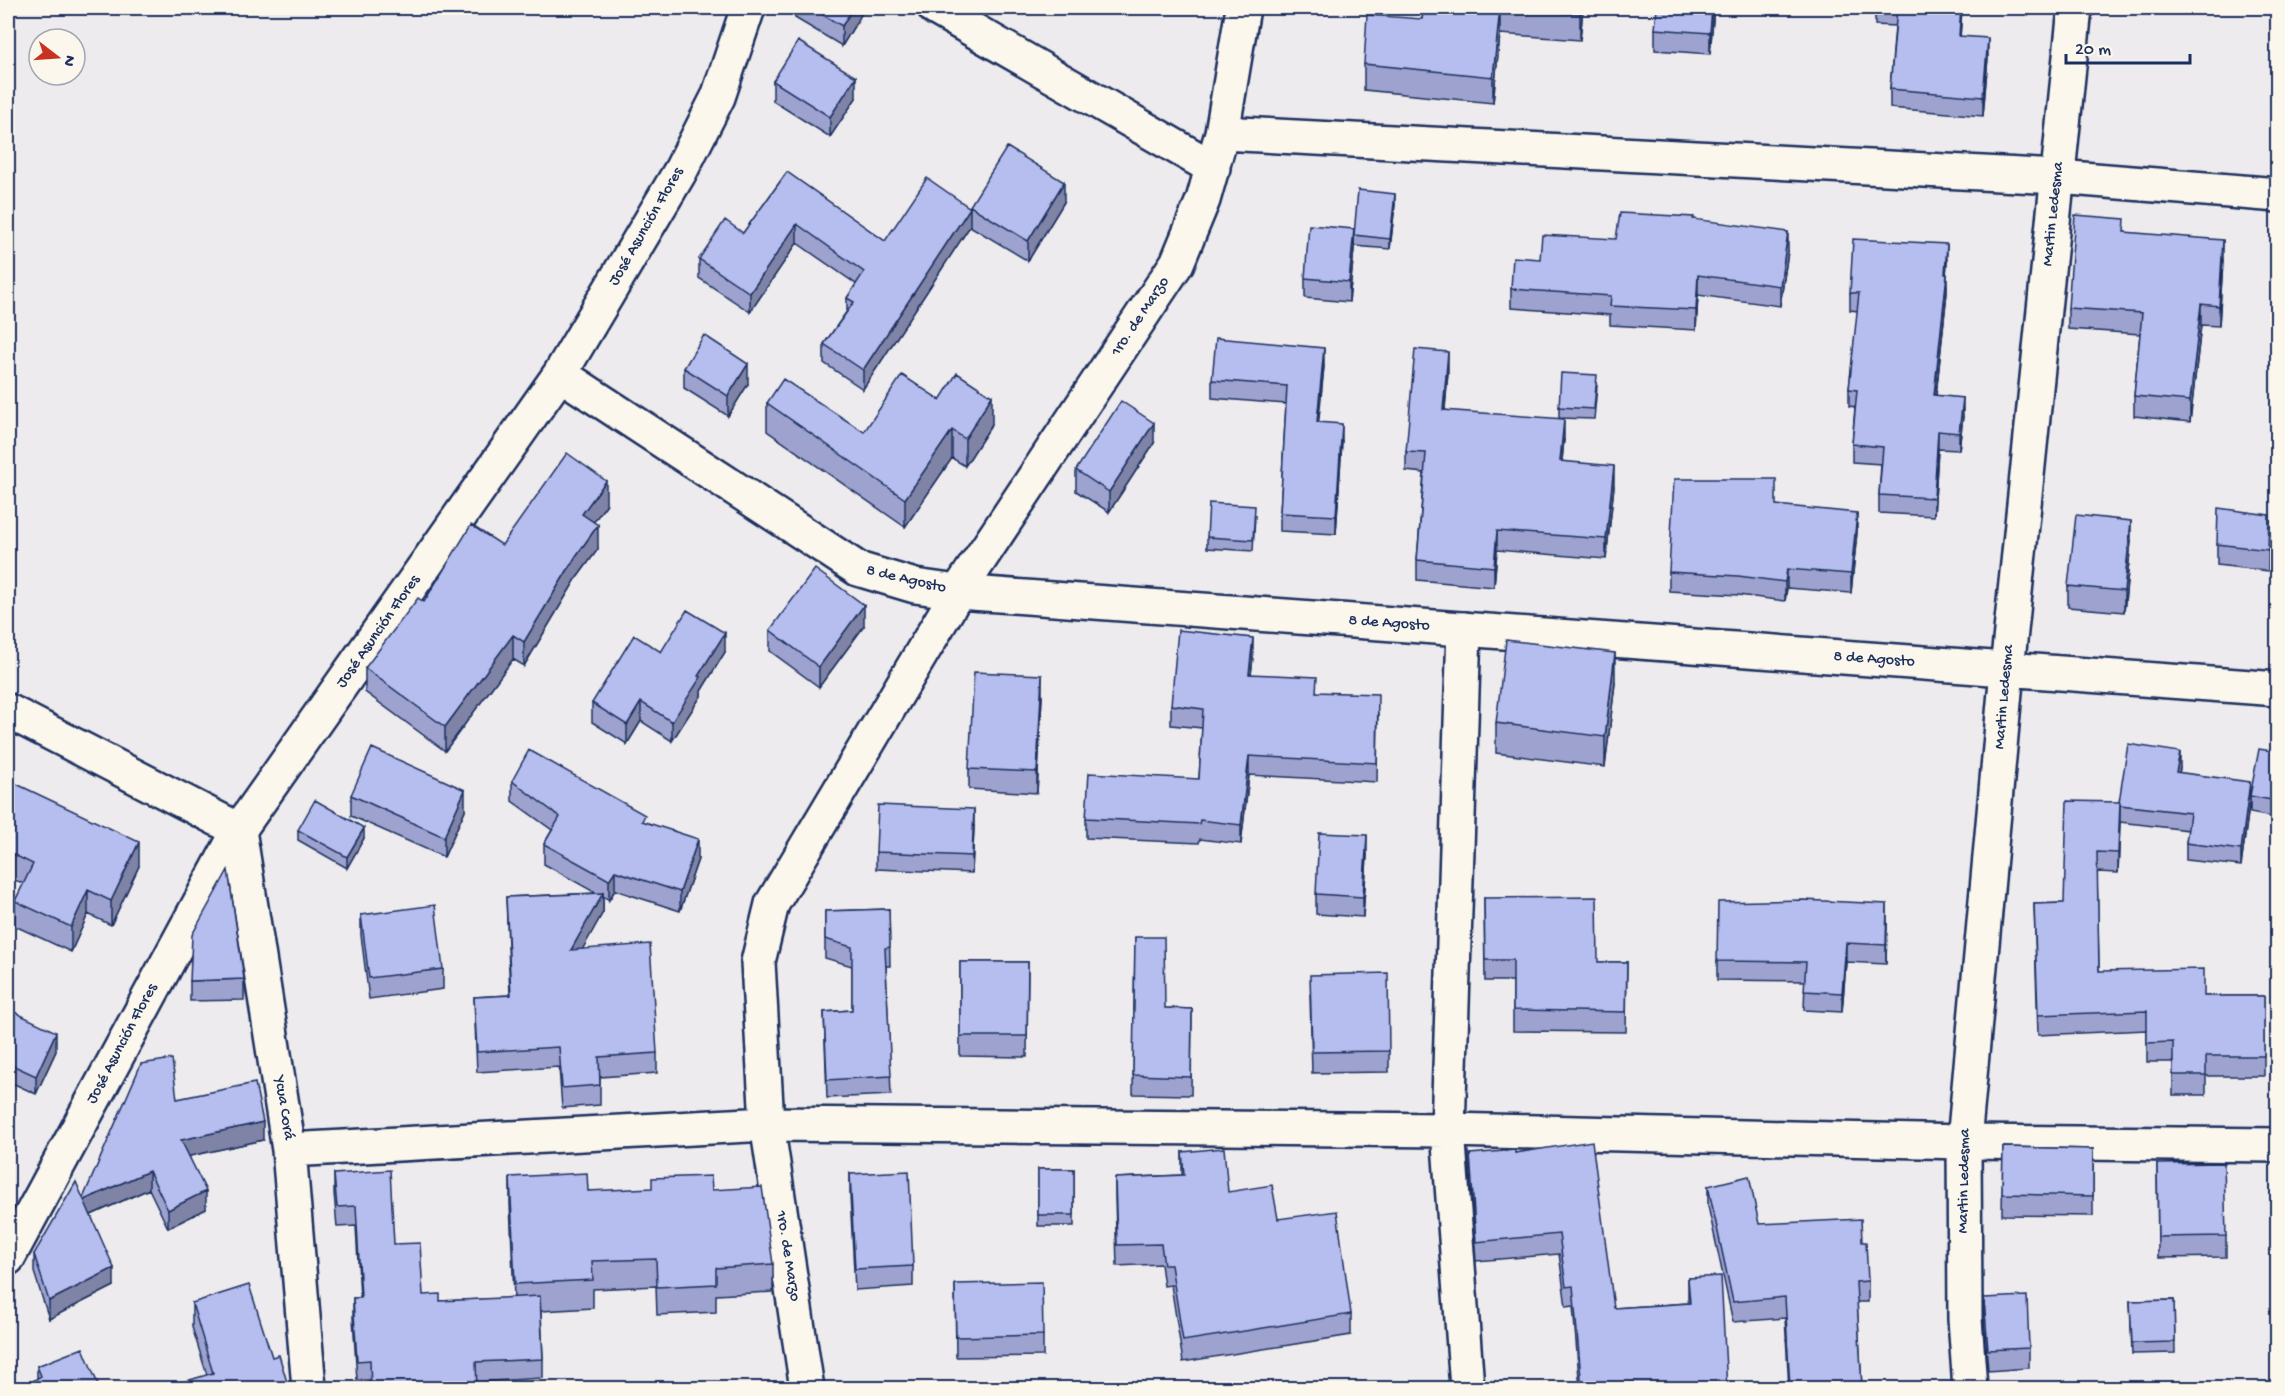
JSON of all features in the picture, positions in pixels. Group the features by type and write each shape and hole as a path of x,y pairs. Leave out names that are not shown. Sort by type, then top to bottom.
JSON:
{"street":[{"name":"José Asunción Flores","path":"8,1258 239,830 560,374 691,149 718,97 748,8"},
{"path":"935,8 1213,168"},
{"name":"1ro. de Marzo","path":"807,1389 767,1124 758,962 772,904 958,592 1177,263 1203,200 1213,168 1222,133 1243,8"},
{"name":"Martin Ledesma","path":"1970,1389 1965,1319 1964,1142 2007,670 2075,8"},
{"path":"1222,133 2058,177 2277,195"},
{"name":"8 de Agosto","path":"560,374 858,569 915,586 958,592 2277,689"},
{"path":"1464,629 1448,1130 1467,1389"},
{"path":"8,711 239,830"},
{"name":"Ycua Corá","path":"239,830 289,1150 309,1389"},
{"path":"289,1150 767,1124 1448,1130 1964,1142 2277,1145"}],"building":[{"path":"811,8 853,8 842,26"},
{"path":"1424,8 1500,8 1493,77 1364,64 1367,15 1422,19"},
{"path":"1500,8 1581,8 1580,14"},
{"path":"1657,8 1712,8 1710,33 1655,29"},
{"path":"1897,8 1961,8 1959,36 1988,38 1983,97 1890,89"},
{"path":"798,41 856,77 830,117 773,81"},
{"path":"1007,147 1064,182 1028,241 970,206"},
{"path":"787,172 885,241 927,178 970,208 863,370 824,344 854,302 847,298 864,272 797,224 750,293 699,259 725,220 743,233"},
{"path":"1358,190 1395,194 1390,239 1354,235"},
{"path":"1620,213 1694,217 1693,219 1788,232 1780,286 1698,275 1696,310 1610,306 1611,296 1511,289 1513,257 1540,259 1542,235 1616,239"},
{"path":"2075,215 2125,219 2124,232 2223,240 2219,306 2201,304 2190,401 2134,396 2142,313 2068,308"},
{"path":"1309,225 1354,229 1349,282 1305,278"},
{"path":"1853,239 1947,244 1945,274 1947,274 1934,395 1963,398 1959,433 1938,431 1934,498 1879,495 1883,447 1852,444 1857,390 1849,389 1859,293 1850,293"},
{"path":"704,335 748,364 728,396 684,368"},
{"path":"1216,338 1324,348 1317,422 1342,424 1336,516 1280,513 1287,386 1212,380"},
{"path":"1415,349 1448,352 1443,410 1564,419 1560,461 1614,466 1606,539 1497,531 1494,567 1417,560 1426,453 1406,452"},
{"path":"957,373 992,396 965,439 952,430 905,499 767,403 783,379 864,432 902,375 940,400"},
{"path":"1561,373 1597,375 1594,409 1559,407"},
{"path":"1121,401 1154,423 1109,492 1076,470"},
{"path":"567,453 606,481 582,514 598,525 576,556 524,642 513,635 445,727 365,668 418,598 424,602 471,525 502,545"},
{"path":"1674,479 1776,479 1776,505 1857,513 1851,574 1787,569 1785,582 1738,576 1669,572"},
{"path":"1209,503 1255,506 1253,540 1207,537"},
{"path":"2218,508 2269,515 2268,550 2217,544"},
{"path":"2076,515 2131,521 2124,591 2068,586"},
{"path":"815,569 864,605 819,667 770,630"},
{"path":"687,610 725,633 698,676 701,677 672,722 641,702 627,725 592,703 634,635 661,652"},
{"path":"1178,630 1253,638 1249,674 1317,677 1316,692 1378,694 1377,763 1249,756 1241,825 1200,820 1199,824 1086,818 1089,773 1199,779 1203,709 1171,705"},
{"path":"1506,640 1615,653 1605,737 1496,723"},
{"path":"974,672 1042,675 1037,772 969,769"},
{"path":"2128,744 2180,752 2176,772 2250,782 2241,850 2186,843 2190,813 2120,805"},
{"path":"372,748 465,790 444,837 351,795"},
{"path":"2259,749 2277,752 2277,801 2250,796"},
{"path":"529,750 645,815 642,821 698,839 680,892 615,871 609,880 544,844 560,817 512,781"},
{"path":"8,780 139,842 111,901 88,890 71,927 15,901 33,864 8,852"},
{"path":"315,800 364,828 347,857 298,830"},
{"path":"2067,801 2120,802 2118,853 2097,852 2099,971 2204,969 2204,996 2264,996 2264,1056 2206,1056 2206,1075 2173,1075 2173,1042 2147,1043 2147,1011 2038,1015 2034,904 2064,903"},
{"path":"878,805 974,809 972,856 876,852"},
{"path":"1319,833 1367,835 1363,897 1316,894"},
{"path":"228,870 244,979 190,981 192,935"},
{"path":"603,893 571,950 650,944 657,1053 599,1057 600,1085 562,1088 559,1047 477,1052 474,997 511,995 506,897"},
{"path":"1597,897 1598,962 1627,962 1626,1012 1513,1010 1513,960 1485,960 1484,898"},
{"path":"1803,900 1887,904 1886,945 1846,943 1842,993 1804,991 1806,962 1717,961 1718,902"},
{"path":"435,905 443,969 369,978 361,915"},
{"path":"889,909 890,947 885,948 891,1076 827,1080 824,1012 852,1010 852,947 825,939 825,911"},
{"path":"1135,937 1164,937 1165,1008 1192,1009 1191,1077 1133,1075"},
{"path":"960,962 1028,962 1027,1036 960,1036"},
{"path":"1388,973 1389,1051 1312,1052 1310,975"},
{"path":"8,1009 56,1032 36,1076 10,1064 8,1070"},
{"path":"172,1059 177,1099 255,1083 263,1122 181,1140 206,1191 168,1210 149,1171 84,1200 114,1268 49,1301 34,1254 76,1182 83,1198 141,1064"},
{"path":"1592,1141 1614,1308 1690,1303 1688,1278 1721,1276 1727,1389 1582,1389 1573,1286 1566,1287 1559,1234 1476,1242 1470,1154 1515,1150 1515,1153"},
{"path":"2003,1147 2093,1149 2093,1196 2002,1194"},
{"path":"1224,1148 1228,1192 1272,1185 1278,1219 1337,1211 1351,1314 1183,1341 1171,1265 1164,1265 1161,1244 1117,1245 1115,1178 1184,1175 1182,1152"},
{"path":"2224,1163 2226,1236 2158,1237 2157,1164"},
{"path":"1038,1169 1074,1169 1074,1215 1038,1215"},
{"path":"390,1170 394,1244 420,1243 423,1295 440,1294 440,1301 540,1296 543,1359 476,1362 477,1389 371,1389 370,1360 357,1361 353,1298 361,1298 356,1206 337,1207 334,1174"},
{"path":"909,1171 913,1266 855,1269 850,1174"},
{"path":"587,1173 588,1191 652,1188 652,1178 711,1176 712,1190 762,1187 773,1264 716,1268 716,1284 657,1287 656,1259 592,1261 593,1280 515,1284 510,1177"},
{"path":"1749,1176 1759,1224 1861,1219 1862,1242 1866,1242 1868,1281 1856,1282 1862,1388 1892,1386 1892,1389 1790,1389 1785,1297 1733,1302 1708,1186"},
{"path":"1042,1282 1043,1335 956,1337 955,1284"},
{"path":"249,1285 272,1357 279,1355 289,1389 160,1389 213,1373 192,1303"},
{"path":"2027,1296 2029,1348 1988,1350 1984,1298"},
{"path":"2174,1300 2175,1342 2132,1343 2130,1301"},
{"path":"83,1348 99,1387 96,1389 20,1389 41,1376 37,1366"}]}
